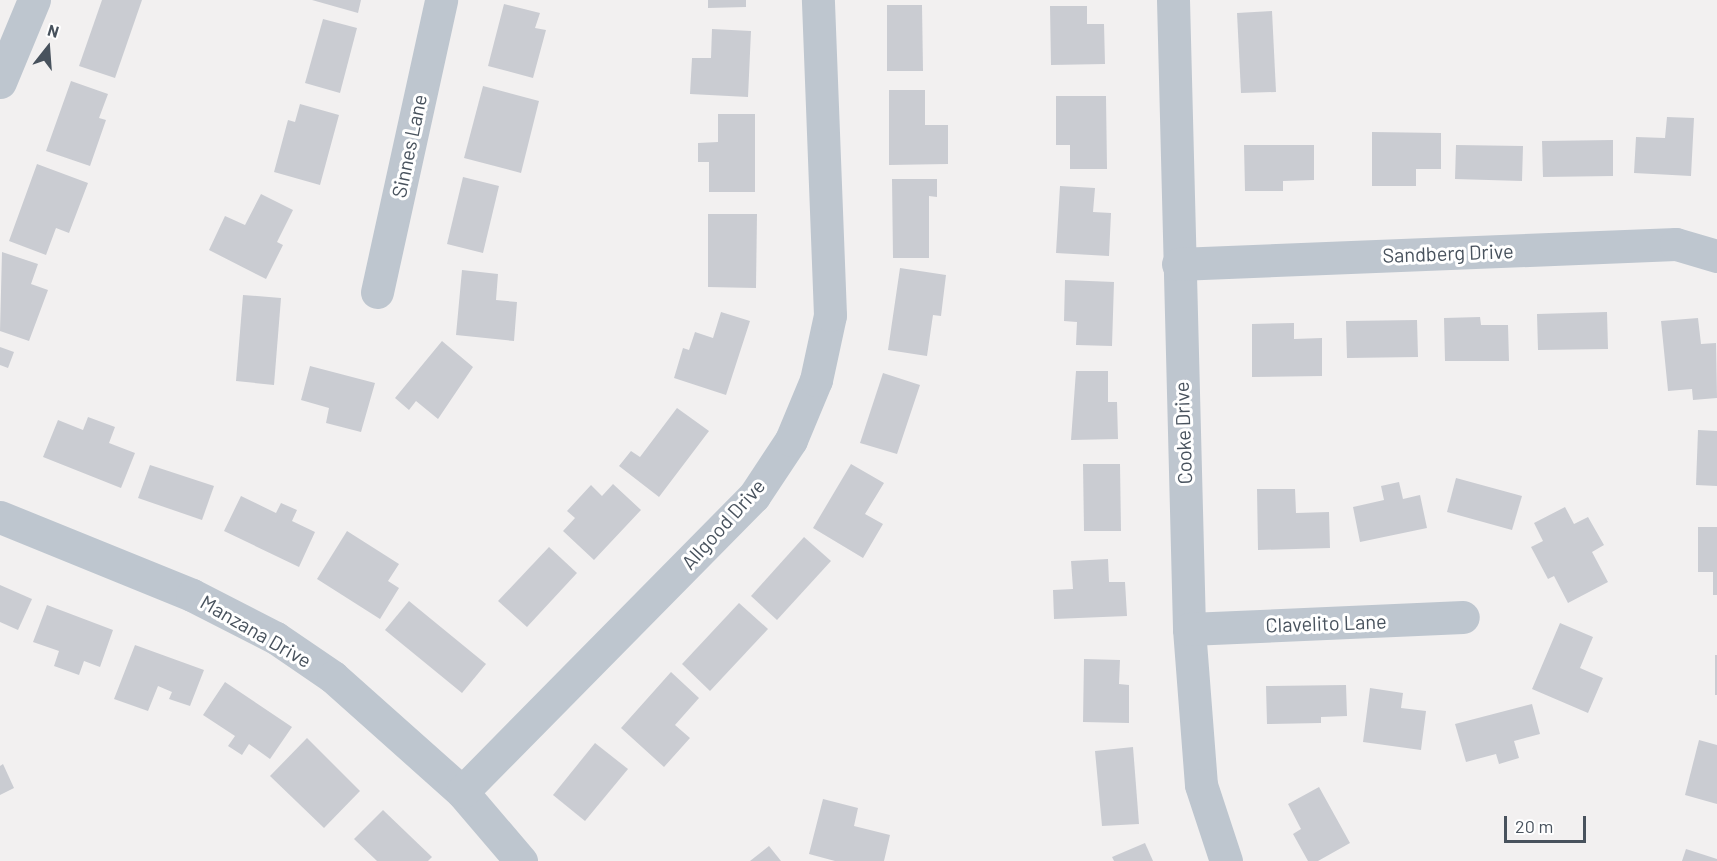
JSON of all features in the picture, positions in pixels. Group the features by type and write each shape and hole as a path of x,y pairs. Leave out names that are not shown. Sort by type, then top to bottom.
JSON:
{"street":[{"path":"0,82 34,0"},
{"name":"Sinnes Lane","path":"377,292 441,0"},
{"name":"Allgood Drive","path":"462,792 754,496 791,440 816,380 830,315 818,0"},
{"name":"Cooke Drive","path":"1173,0 1189,629 1201,785 1226,861"},
{"name":"Sandberg Drive","path":"1178,264 1676,244 1717,256"},
{"name":"Manzana Drive","path":"0,518 192,595 276,638 333,677 462,792 521,861"},
{"name":"Clavelito Lane","path":"1189,629 1463,617"}],"building":[{"path":"102,0 142,0 115,78 79,66"},
{"path":"312,0 361,0 358,13"},
{"path":"708,0 746,0 746,7 708,8"},
{"path":"504,4 540,13 535,28 546,30 533,78 488,66"},
{"path":"887,5 922,5 923,71 887,71"},
{"path":"1050,6 1087,6 1087,24 1104,24 1105,64 1051,65"},
{"path":"1272,11 1276,92 1241,93 1237,13"},
{"path":"323,19 357,28 340,93 305,83"},
{"path":"712,29 751,31 748,97 690,94 692,58 711,58"},
{"path":"71,81 108,94 99,118 106,120 90,166 46,151"},
{"path":"483,86 539,101 521,173 464,158"},
{"path":"889,90 925,90 925,125 948,125 948,164 889,165"},
{"path":"1056,96 1106,96 1107,169 1070,169 1070,145 1056,145"},
{"path":"300,104 339,115 320,185 274,172 288,120 295,122"},
{"path":"718,114 755,114 755,192 709,192 709,162 698,162 698,143 718,142"},
{"path":"1667,117 1694,118 1691,176 1634,173 1636,137 1665,138"},
{"path":"1372,132 1441,133 1441,169 1416,169 1416,186 1372,186"},
{"path":"1613,140 1613,176 1543,177 1542,141"},
{"path":"1244,145 1314,145 1314,180 1283,181 1283,191 1245,191"},
{"path":"1456,145 1523,146 1522,181 1455,179"},
{"path":"37,164 88,183 69,233 56,228 46,255 9,241"},
{"path":"463,177 499,186 483,253 447,244"},
{"path":"892,179 937,179 937,197 929,196 929,258 893,258"},
{"path":"1060,186 1095,188 1093,212 1111,213 1109,256 1056,253"},
{"path":"261,194 293,210 277,242 283,245 266,279 209,250 225,216 245,225"},
{"path":"708,214 757,214 756,288 708,287"},
{"path":"2,252 38,264 31,284 48,290 29,341 0,331"},
{"path":"900,268 946,275 941,316 933,315 927,356 888,350"},
{"path":"462,270 498,274 496,300 517,302 514,341 456,335"},
{"path":"1065,280 1114,282 1112,346 1076,345 1077,322 1064,321"},
{"path":"243,295 281,298 274,385 236,381"},
{"path":"721,312 750,321 726,395 674,378 683,348 689,350 695,332 713,338"},
{"path":"1607,312 1608,349 1538,350 1537,314"},
{"path":"1480,317 1481,325 1508,325 1509,361 1445,361 1444,318"},
{"path":"1698,318 1701,344 1716,343 1717,398 1693,400 1692,389 1668,391 1661,321"},
{"path":"1417,320 1418,357 1347,358 1346,321"},
{"path":"1294,323 1294,339 1322,338 1322,376 1252,377 1252,324"},
{"path":"442,341 473,367 438,419 416,401 409,410 395,398"},
{"path":"0,347 14,352 8,368 0,365"},
{"path":"310,366 375,383 361,432 326,423 329,408 301,400"},
{"path":"1076,371 1108,371 1108,402 1117,402 1118,439 1071,440"},
{"path":"883,373 920,385 897,454 860,443"},
{"path":"677,408 709,431 659,497 619,466 631,451 640,457"},
{"path":"88,417 115,427 109,443 135,453 121,488 43,457 58,420 83,430"},
{"path":"1698,430 1717,431 1717,486 1696,485"},
{"path":"851,464 884,483 865,514 883,524 863,558 813,528"},
{"path":"1083,464 1120,464 1121,531 1084,531"},
{"path":"150,465 214,486 202,520 138,498"},
{"path":"1456,478 1522,496 1512,530 1447,512"},
{"path":"1399,482 1403,499 1420,495 1427,528 1360,542 1353,507 1384,500 1381,486"},
{"path":"613,484 641,510 594,560 563,531 575,518 567,511 591,485 602,496"},
{"path":"1257,489 1295,489 1296,513 1329,512 1330,548 1258,550"},
{"path":"241,496 276,513 281,503 297,510 292,521 315,532 299,567 224,531"},
{"path":"1565,507 1574,524 1588,517 1604,545 1592,552 1608,582 1568,603 1554,576 1548,579 1531,547 1543,541 1534,523"},
{"path":"1698,527 1717,527 1717,595 1713,595 1713,572 1698,572"},
{"path":"347,531 399,564 388,581 399,588 380,619 317,579"},
{"path":"804,537 831,561 777,620 751,596"},
{"path":"549,547 577,573 527,627 498,601"},
{"path":"1108,559 1109,582 1125,582 1127,616 1054,619 1053,590 1073,589 1071,561"},
{"path":"0,585 32,599 18,630 0,622"},
{"path":"409,601 486,664 462,693 385,630"},
{"path":"739,603 768,629 710,691 682,664"},
{"path":"47,605 113,630 100,667 84,661 79,675 54,666 59,651 33,642"},
{"path":"1560,623 1593,637 1580,668 1603,678 1588,713 1532,689"},
{"path":"135,645 204,670 190,706 169,699 172,692 158,686 148,711 114,699"},
{"path":"1715,655 1717,655 1717,695 1715,695"},
{"path":"1084,659 1120,660 1119,684 1129,685 1129,723 1083,722"},
{"path":"671,672 699,698 675,725 690,738 664,767 621,728"},
{"path":"225,682 292,727 270,759 249,744 242,755 228,746 235,736 203,715"},
{"path":"1346,685 1347,716 1321,717 1321,723 1267,724 1266,686"},
{"path":"1370,688 1403,693 1401,708 1426,711 1421,750 1363,742"},
{"path":"1532,704 1540,734 1514,741 1519,758 1499,764 1496,754 1466,762 1455,724"},
{"path":"307,738 360,791 324,828 270,776"},
{"path":"1699,740 1717,745 1717,804 1685,795"},
{"path":"595,743 628,769 585,821 553,795"},
{"path":"1133,747 1139,824 1102,826 1095,751"},
{"path":"3,764 14,788 0,795 0,766"},
{"path":"1319,787 1350,843 1318,861 1308,861 1293,834 1301,829 1288,804"},
{"path":"823,799 858,808 854,826 890,835 884,861 835,861 809,854"},
{"path":"383,810 432,857 428,861 377,861 354,839"},
{"path":"1145,843 1153,861 1114,861 1112,857"},
{"path":"769,846 781,861 750,861"},
{"path":"1686,849 1717,859 1717,861 1682,861"}]}
